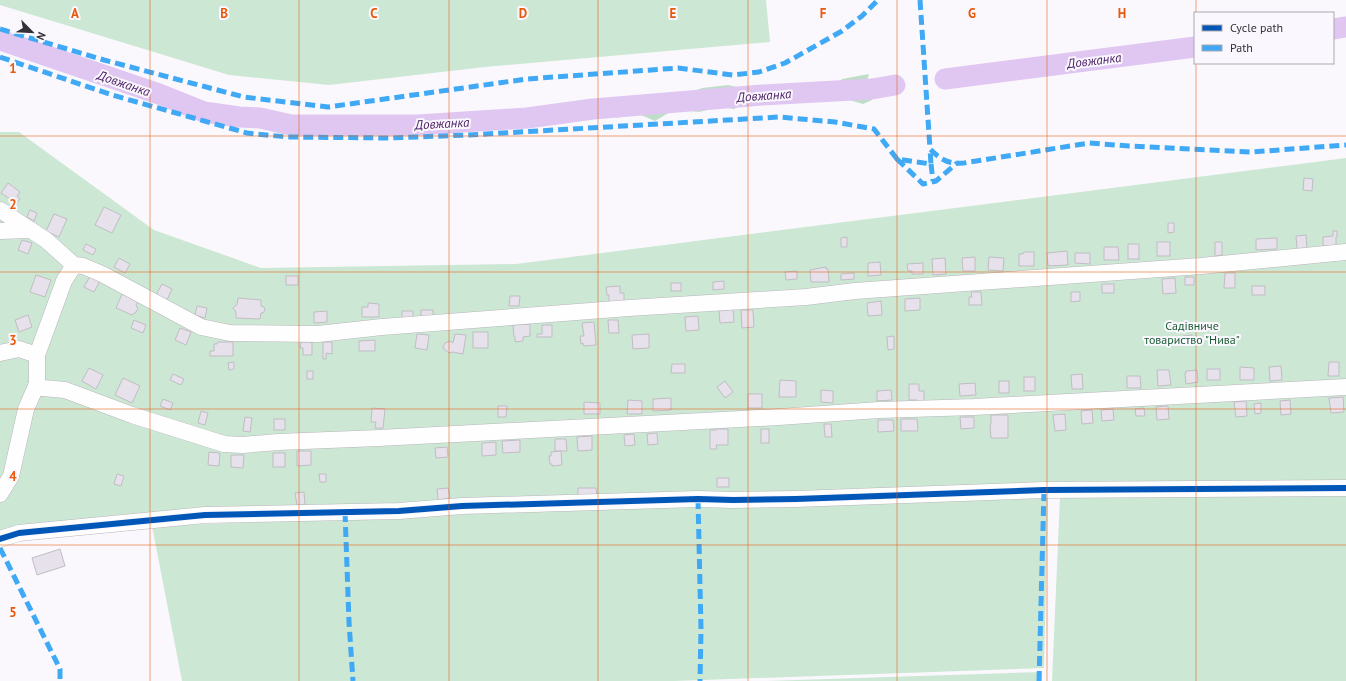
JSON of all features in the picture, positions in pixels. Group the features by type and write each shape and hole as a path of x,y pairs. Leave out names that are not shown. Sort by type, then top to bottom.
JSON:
{"street":[{"path":"0,210 46,240 74,265 83,266 102,274 201,327 230,332 318,334 382,327 629,308 806,297 855,291 1201,266 1346,252"},
{"path":"0,231 31,230"},
{"path":"0,494 10,476 26,409 36,386 37,355 64,281 74,265"},
{"path":"0,353 19,349 37,355"},
{"path":"36,386 65,390 132,415 224,444 243,445 1346,386"},
{"path":"0,539 19,533 204,515 399,511 462,506 796,499 1044,490 1346,488"}],"green space":[{"path":"0,0 766,0 770,42 485,67 329,85 229,75 0,5"},
{"path":"869,74 866,84 859,87 845,88 838,84 842,79"},
{"path":"728,85 746,89 750,93 746,102 734,109 721,107 699,112 675,109 655,121 634,112 617,118 611,113 615,106 636,105 649,95 657,96 671,104 681,96 702,88"},
{"path":"851,91 871,94 872,100 863,104 846,99"},
{"name":"Садівниче товариство \"Нива\"","path":"0,132 19,132 154,230 261,268 516,264 1346,158 1346,484 328,509 0,536"},
{"path":"1346,493 1346,681 1052,681 1060,496"},
{"path":"1048,498 1044,668 675,681 182,681 152,526 731,504"},
{"path":"1042,672 1042,681 766,681"}],"building":[{"path":"1304,178 1313,179 1312,191 1303,190"},
{"path":"8,183 20,192 17,196 20,199 15,206 11,203 13,201 1,193"},
{"path":"104,207 121,215 112,233 95,225"},
{"path":"30,210 37,213 34,221 27,217"},
{"path":"54,214 67,219 59,237 46,231"},
{"path":"1168,223 1174,223 1174,232 1168,233"},
{"path":"1333,231 1337,231 1336,246 1323,246 1323,237 1333,236"},
{"path":"1306,235 1307,248 1297,249 1296,236"},
{"path":"847,237 847,247 841,247 841,238"},
{"path":"1277,238 1277,249 1256,250 1256,239"},
{"path":"22,240 32,243 28,254 18,250"},
{"path":"1157,242 1170,242 1170,256 1157,256"},
{"path":"1215,242 1222,242 1222,255 1215,256"},
{"path":"86,244 96,249 93,255 83,250"},
{"path":"1128,244 1139,244 1139,259 1128,259"},
{"path":"1104,247 1118,247 1119,260 1104,260"},
{"path":"1067,251 1068,265 1048,266 1047,253"},
{"path":"1024,252 1034,252 1034,266 1019,266 1019,254 1023,254"},
{"path":"1075,253 1090,253 1090,264 1075,263"},
{"path":"975,257 975,271 963,271 962,258"},
{"path":"989,257 1004,258 1003,271 988,270"},
{"path":"119,258 130,264 125,273 114,267"},
{"path":"945,258 946,274 933,275 932,259"},
{"path":"880,262 881,275 868,276 868,263"},
{"path":"923,263 923,274 912,274 912,271 908,271 907,264"},
{"path":"826,267 826,269 828,269 829,282 811,282 810,270"},
{"path":"797,271 797,279 786,280 785,272"},
{"path":"854,273 854,279 841,280 841,274"},
{"path":"1225,273 1235,273 1235,288 1224,288"},
{"path":"36,275 51,280 45,297 30,292"},
{"path":"90,276 100,281 94,292 84,287"},
{"path":"286,276 298,276 298,285 286,285"},
{"path":"1185,277 1194,277 1194,285 1185,285"},
{"path":"1175,278 1176,293 1163,294 1162,279"},
{"path":"724,281 724,289 713,290 713,282"},
{"path":"671,283 681,283 681,291 671,291"},
{"path":"162,284 172,289 167,300 156,295"},
{"path":"1102,284 1114,284 1114,293 1102,293"},
{"path":"620,286 620,293 624,293 624,302 609,302 609,295 607,295 606,287"},
{"path":"1252,286 1265,286 1265,295 1252,295"},
{"path":"971,292 981,292 982,305 969,305 969,297 972,297"},
{"path":"1071,292 1080,292 1080,301 1071,302"},
{"path":"122,294 138,301 136,305 138,309 132,315 116,308"},
{"path":"510,296 520,296 519,306 509,306"},
{"path":"238,298 261,300 261,306 264,307 265,310 261,313 260,319 236,318 236,312 233,308 237,305"},
{"path":"920,298 920,310 905,311 905,299"},
{"path":"881,301 882,315 868,316 867,303"},
{"path":"368,303 379,304 379,317 362,317 362,307 368,307"},
{"path":"197,306 207,308 205,318 195,315"},
{"path":"733,309 734,322 720,323 719,311"},
{"path":"421,310 433,310 433,317 421,317"},
{"path":"741,310 753,310 754,327 742,328"},
{"path":"327,311 327,322 314,323 314,312"},
{"path":"402,311 413,311 413,318 402,319"},
{"path":"28,315 32,327 19,332 15,320"},
{"path":"698,316 699,330 686,331 685,317"},
{"path":"134,320 146,325 143,333 131,328"},
{"path":"608,320 618,320 619,333 609,333"},
{"path":"594,322 596,345 584,346 583,343 581,344 580,336 584,336 582,323"},
{"path":"530,324 530,336 523,337 523,341 515,342 513,325"},
{"path":"542,325 552,325 552,337 537,337 537,334 542,334"},
{"path":"180,328 191,332 186,345 175,340"},
{"path":"473,332 488,332 488,348 473,348"},
{"path":"417,334 429,335 427,350 415,348"},
{"path":"455,334 466,335 463,354 453,352 449,353 443,347 445,343 450,341 453,343"},
{"path":"649,334 649,348 633,349 632,335"},
{"path":"1192,335 1193,341 1184,342 1183,336"},
{"path":"894,336 894,349 888,350 887,337"},
{"path":"375,340 375,351 359,351 359,341"},
{"path":"218,342 233,342 233,356 210,356 210,351 214,351 214,344 217,344"},
{"path":"301,342 312,342 312,355 303,355 303,348 300,348"},
{"path":"323,342 332,342 332,354 326,353 326,359 323,359"},
{"path":"234,362 234,369 229,370 228,363"},
{"path":"1329,362 1339,362 1339,376 1328,376"},
{"path":"672,364 685,364 685,373 671,373"},
{"path":"1281,366 1282,380 1270,381 1269,367"},
{"path":"1240,367 1254,368 1254,380 1240,380"},
{"path":"89,368 103,375 96,389 82,381"},
{"path":"1207,369 1220,369 1220,380 1207,380"},
{"path":"1157,370 1169,370 1171,385 1158,386"},
{"path":"1197,370 1198,382 1186,384 1186,371"},
{"path":"307,371 313,371 313,379 307,379"},
{"path":"173,374 184,379 181,385 170,380"},
{"path":"1082,374 1083,389 1072,389 1071,375"},
{"path":"1127,376 1140,376 1141,388 1127,388"},
{"path":"1024,377 1035,377 1035,391 1024,391"},
{"path":"123,378 140,386 132,403 115,395"},
{"path":"780,380 796,381 796,397 779,397"},
{"path":"725,381 733,392 725,398 717,387"},
{"path":"999,381 1009,381 1009,393 999,393"},
{"path":"975,383 976,395 960,396 959,384"},
{"path":"909,384 919,384 919,391 924,391 924,405 917,405 917,400 909,400"},
{"path":"821,390 833,391 833,403 821,402"},
{"path":"891,390 892,400 877,401 877,391"},
{"path":"748,394 762,394 762,408 748,408"},
{"path":"1343,397 1344,412 1331,413 1329,398"},
{"path":"671,398 671,410 653,411 653,399"},
{"path":"163,399 173,403 170,410 160,406"},
{"path":"628,400 642,401 642,414 627,414"},
{"path":"1290,400 1291,414 1281,415 1280,401"},
{"path":"1246,401 1247,416 1236,417 1234,402"},
{"path":"584,402 600,403 600,414 584,414"},
{"path":"1261,403 1261,413 1255,414 1254,404"},
{"path":"498,406 507,406 506,417 498,417"},
{"path":"1168,406 1169,419 1157,420 1156,407"},
{"path":"372,408 385,409 383,428 375,428 376,422 371,422"},
{"path":"1144,408 1145,416 1136,416 1135,409"},
{"path":"1113,409 1114,420 1102,421 1101,410"},
{"path":"1092,410 1093,423 1082,424 1081,411"},
{"path":"201,411 208,413 205,425 198,423"},
{"path":"1065,414 1066,430 1055,431 1053,415"},
{"path":"991,415 1008,415 1008,438 991,438"},
{"path":"245,417 252,418 250,432 243,431"},
{"path":"960,417 974,417 974,428 961,429"},
{"path":"274,419 285,419 285,430 274,430"},
{"path":"901,419 917,419 918,431 901,431"},
{"path":"878,420 893,420 894,431 878,432"},
{"path":"824,424 831,424 832,437 825,437"},
{"path":"728,429 728,445 716,445 717,449 710,449 710,430"},
{"path":"761,429 769,429 769,443 761,443"},
{"path":"657,433 658,444 648,445 647,434"},
{"path":"634,434 635,445 625,446 624,435"},
{"path":"592,436 592,450 578,451 577,437"},
{"path":"555,439 566,439 567,451 555,451"},
{"path":"520,440 520,452 503,453 502,441"},
{"path":"496,442 496,455 482,456 482,443"},
{"path":"447,447 448,457 436,458 435,448"},
{"path":"297,451 311,451 311,465 297,466"},
{"path":"561,451 562,465 552,466 552,464 550,464 549,456 551,456 551,452"},
{"path":"209,452 220,453 219,466 208,465"},
{"path":"273,453 285,453 285,467 273,467"},
{"path":"231,455 244,455 243,468 231,467"},
{"path":"117,474 124,476 121,486 114,484"},
{"path":"319,474 326,474 326,482 320,482"},
{"path":"717,478 729,478 729,487 717,487"},
{"path":"448,488 450,498 438,500 437,489"},
{"path":"578,488 596,488 597,496 578,496"},
{"path":"304,492 305,505 297,505 295,493"},
{"path":"60,549 65,566 37,575 32,558"}],"waterway":[{"name":"Довжанка","path":"1334,29 1346,27"},
{"name":"Довжанка","path":"0,40 159,94 204,112 239,117 260,118 291,125 418,125 527,118 593,109 762,95 872,89 895,85"},
{"name":"Довжанка","path":"945,79 1194,47"}],"marked path":[{"path":"0,29 104,60 244,97 328,107 527,79 678,68 733,75 759,72 785,63 842,31 862,16 878,0"},
{"path":"920,0 930,149 941,159 949,162 964,163 1089,143 1252,152 1346,145"},
{"path":"0,57 112,95 247,133 287,137 390,138 469,135 779,117 835,122 874,129 897,159 931,164 930,149"},
{"path":"897,159 923,184 936,181 957,163"},
{"path":"931,164 933,181"},
{"path":"1039,681 1044,490"},
{"path":"698,499 701,629 700,681"},
{"path":"345,512 349,622 353,681"},
{"path":"0,548 60,669 60,681"}],"cycle path":[{"path":"0,539 19,533 205,515 399,511 462,506 698,499 796,499 1044,490 1346,488"}]}
